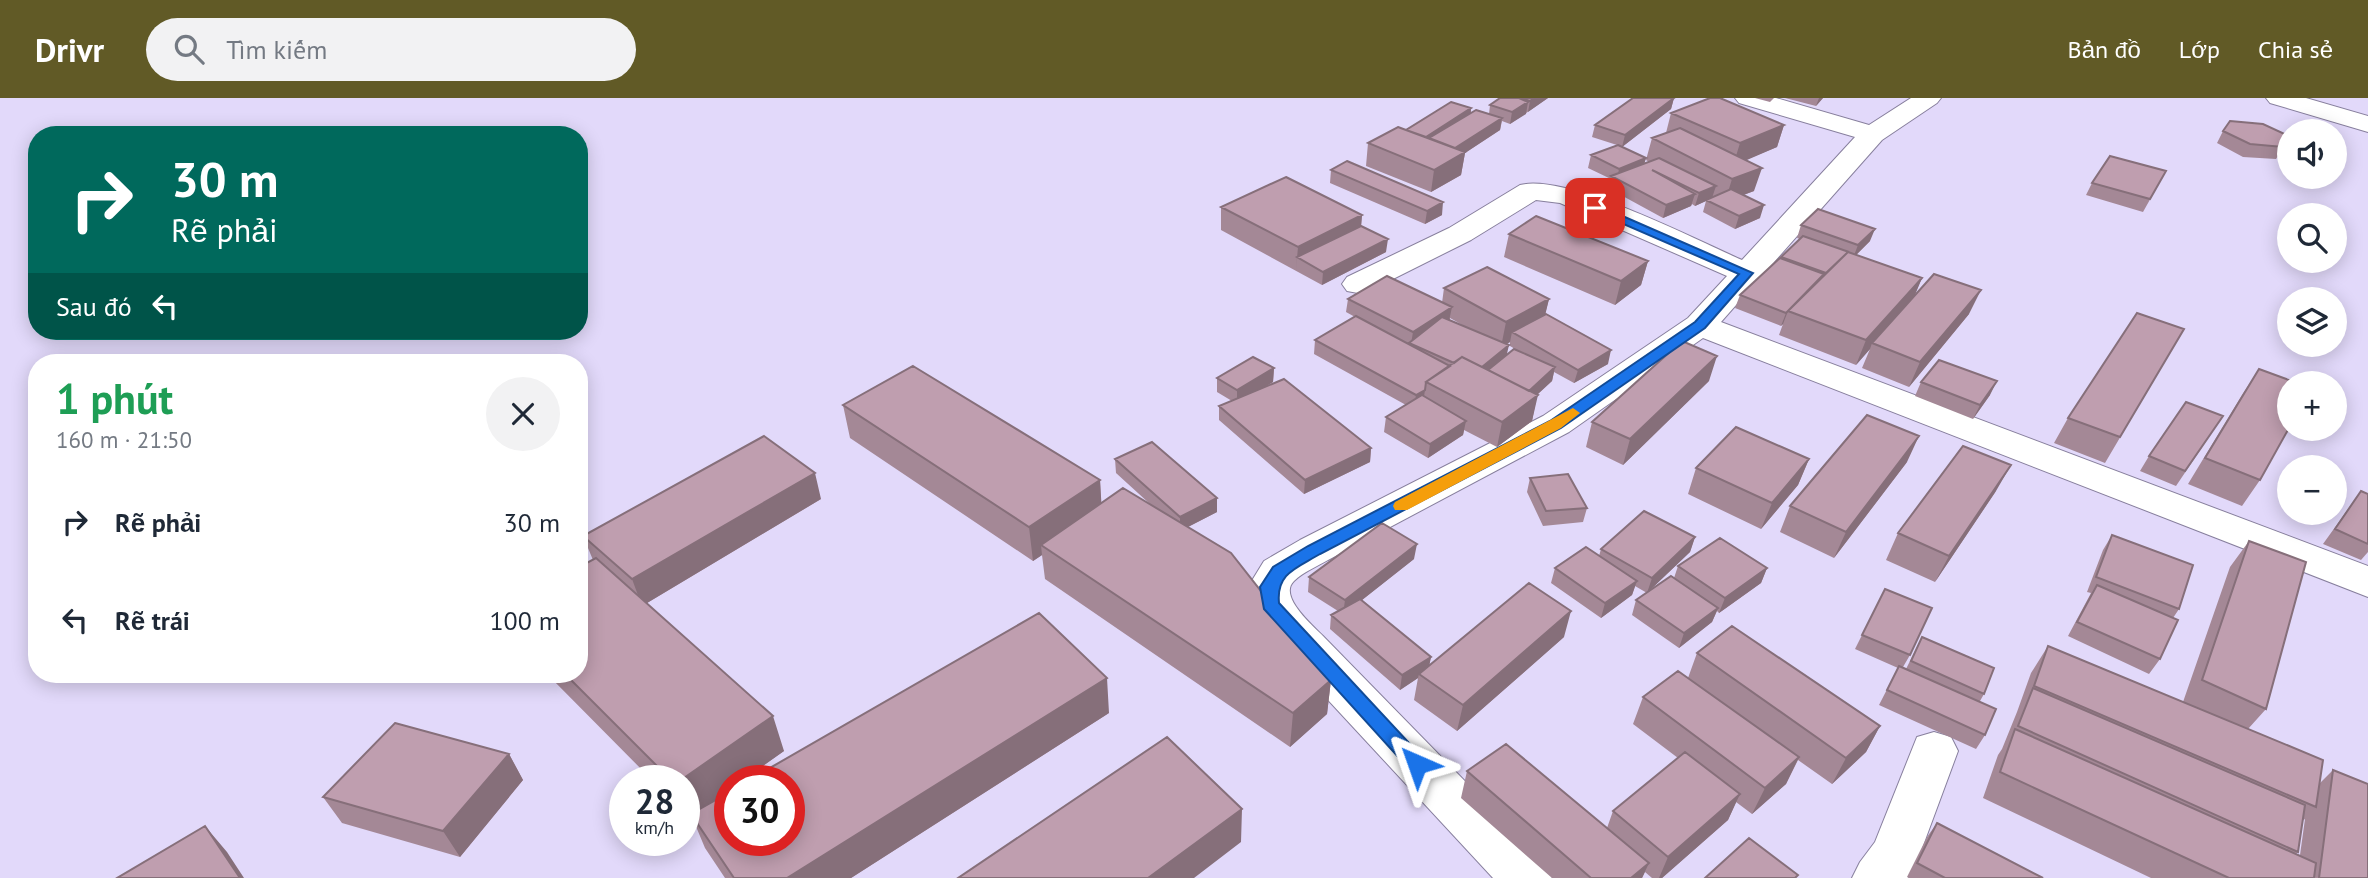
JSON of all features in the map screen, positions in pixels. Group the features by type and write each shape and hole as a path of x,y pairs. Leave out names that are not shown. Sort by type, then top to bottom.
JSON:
{"street":[{"path":"1748,98 1873,134"},
{"path":"1526,878 1307,648 1270,605 1269,587 1279,571 1314,550 1556,424 1700,325 1873,134 1928,98"},
{"path":"2279,98 2366,115"},
{"path":"1358,284 1460,234 1530,191 1545,191 1570,197 1747,273"},
{"path":"1700,325 2368,582"},
{"path":"1878,878 1896,854 1934,751"}],"building":[{"path":"1500,98 1519,98 1528,102 1512,112 1490,105"},
{"path":"1633,98 1674,98 1625,135 1595,125"},
{"path":"1710,98 1720,98 1784,125 1740,143 1671,113"},
{"path":"1451,102 1471,108 1426,137 1406,130"},
{"path":"1476,110 1502,118 1455,148 1429,138"},
{"path":"2230,121 2263,124 2277,130 2277,146 2250,144 2223,131"},
{"path":"1398,127 1465,152 1434,170 1368,143"},
{"path":"1680,128 1762,168 1732,179 1652,138"},
{"path":"1618,145 1646,158 1619,169 1591,155"},
{"path":"2110,156 2166,171 2150,199 2092,183"},
{"path":"1659,158 1716,186 1699,193 1652,170 1695,194 1666,205 1611,176"},
{"path":"1347,161 1443,202 1427,211 1331,170"},
{"path":"1286,177 1362,215 1298,247 1221,207"},
{"path":"1731,189 1764,205 1739,216 1706,200"},
{"path":"1818,209 1875,229 1858,245 1801,225"},
{"path":"1536,216 1648,261 1621,281 1509,234"},
{"path":"1361,226 1388,239 1323,272 1297,257"},
{"path":"1803,236 1849,252 1826,273 1781,257"},
{"path":"1848,252 1922,278 1866,340 1788,311"},
{"path":"1780,258 1824,274 1786,313 1740,295"},
{"path":"1487,267 1549,299 1506,322 1444,288"},
{"path":"1934,274 1981,290 1920,362 1872,343"},
{"path":"1387,276 1452,307 1413,332 1348,299"},
{"path":"2137,313 2184,329 2120,437 2068,418"},
{"path":"1546,314 1611,350 1578,370 1512,332"},
{"path":"1356,316 1450,366 1426,382 1425,390 1416,395 1315,340"},
{"path":"1442,317 1509,345 1482,367 1462,357 1454,363 1409,343"},
{"path":"1682,341 1717,356 1630,439 1592,422"},
{"path":"1514,349 1555,367 1529,391 1488,370"},
{"path":"1253,357 1274,368 1237,390 1217,378"},
{"path":"1462,357 1538,395 1502,422 1426,382"},
{"path":"1939,360 1997,381 1980,405 1921,382"},
{"path":"913,366 1100,480 1029,527 843,405"},
{"path":"2259,369 2277,376 2277,441 2282,441 2260,480 2205,458"},
{"path":"1284,379 1371,448 1305,480 1219,406"},
{"path":"1422,395 1466,421 1430,444 1386,417"},
{"path":"2186,402 2223,416 2185,471 2149,456"},
{"path":"1867,415 1919,436 1846,532 1790,506"},
{"path":"1736,427 1809,459 1772,503 1696,468"},
{"path":"764,436 815,473 632,579 588,540 588,533"},
{"path":"1152,442 1217,498 1180,517 1115,459"},
{"path":"1963,446 2011,465 1949,556 1898,533"},
{"path":"1568,474 1587,508 1546,511 1530,478"},
{"path":"1123,488 1231,553 1331,680 1293,713 1041,545"},
{"path":"2361,491 2368,494 2368,544 2335,529 2338,525 2347,525 2347,511"},
{"path":"1644,511 1695,537 1652,578 1601,549"},
{"path":"1382,523 1417,544 1345,600 1309,577"},
{"path":"2112,535 2193,565 2179,609 2096,577"},
{"path":"1720,538 1767,568 1725,598 1678,566"},
{"path":"2249,541 2306,562 2266,709 2202,680"},
{"path":"1586,547 1637,581 1605,603 1555,568"},
{"path":"596,558 773,716 700,767 656,765 574,683 588,683 588,562"},
{"path":"1671,576 1718,608 1684,633 1636,600"},
{"path":"1529,583 1571,611 1463,705 1419,674"},
{"path":"2097,585 2178,620 2160,659 2077,622"},
{"path":"1885,589 1932,608 1910,655 1862,635"},
{"path":"1360,599 1431,657 1402,675 1331,615"},
{"path":"1039,613 1107,678 787,878 734,878 719,856 805,856 805,765 775,765"},
{"path":"1732,626 1880,726 1846,758 1697,653"},
{"path":"1922,637 1994,668 1984,694 1911,661"},
{"path":"2048,646 2323,760 2316,807 2034,686"},
{"path":"1899,666 1996,709 1985,735 1887,690"},
{"path":"1678,671 1799,757 1765,788 1643,697"},
{"path":"2033,688 2305,805 2298,852 2018,726"},
{"path":"395,723 509,754 443,831 323,797"},
{"path":"2015,729 2316,863 2314,878 2229,878 2000,772"},
{"path":"1167,737 1242,809 1148,878 958,878"},
{"path":"1506,744 1649,863 1631,878 1591,878 1467,771"},
{"path":"1685,752 1740,794 1668,857 1613,811"},
{"path":"2333,770 2368,784 2368,878 2319,878"},
{"path":"714,801 714,848 700,827 700,809"},
{"path":"1937,823 2043,878 1945,878 1917,863"},
{"path":"205,826 240,878 117,878"},
{"path":"1749,838 1798,875 1795,878 1705,878"}],"slow traffic":[{"path":"1401,506 1573,413"}],"route":[{"path":"1417,764 1270,605 1269,587 1279,571 1314,550 1359,529 1556,424 1700,325 1747,273 1595,208"}]}
